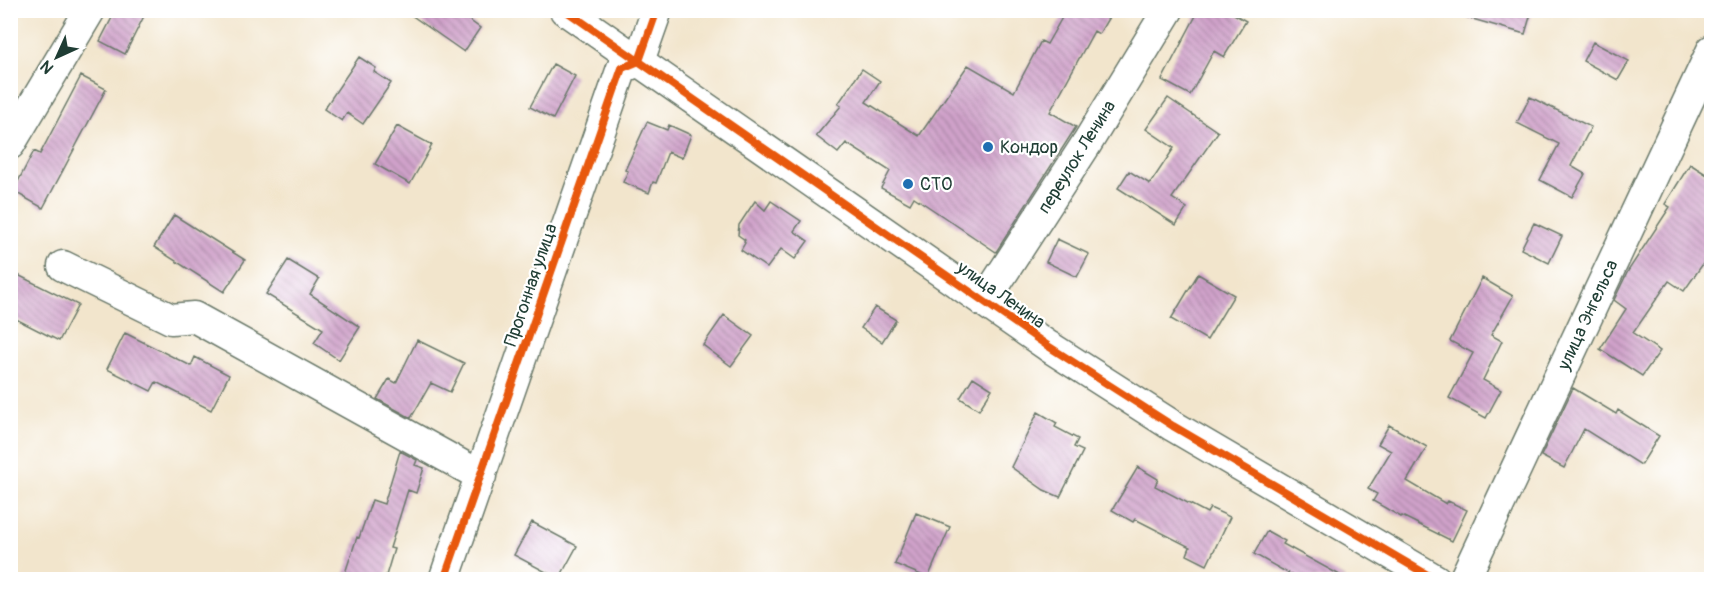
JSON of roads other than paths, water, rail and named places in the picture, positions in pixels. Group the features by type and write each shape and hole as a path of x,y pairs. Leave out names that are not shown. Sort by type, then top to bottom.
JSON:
{"street":[{"path":"10,144 90,10"},
{"name":"улица Ленина","path":"565,10 1048,346 1173,426 1436,579"},
{"name":"Прогонная улица","path":"444,579 622,68 639,61 657,10"},
{"name":"переулок Ленина","path":"984,302 1087,143 1168,10"},
{"name":"улица Энгельса","path":"1464,579 1712,50"},
{"path":"63,266 171,319 194,317 481,477"}],"place":[{"name":"Кондор","path":"988,147"},
{"name":"СТО","path":"908,184"}]}
